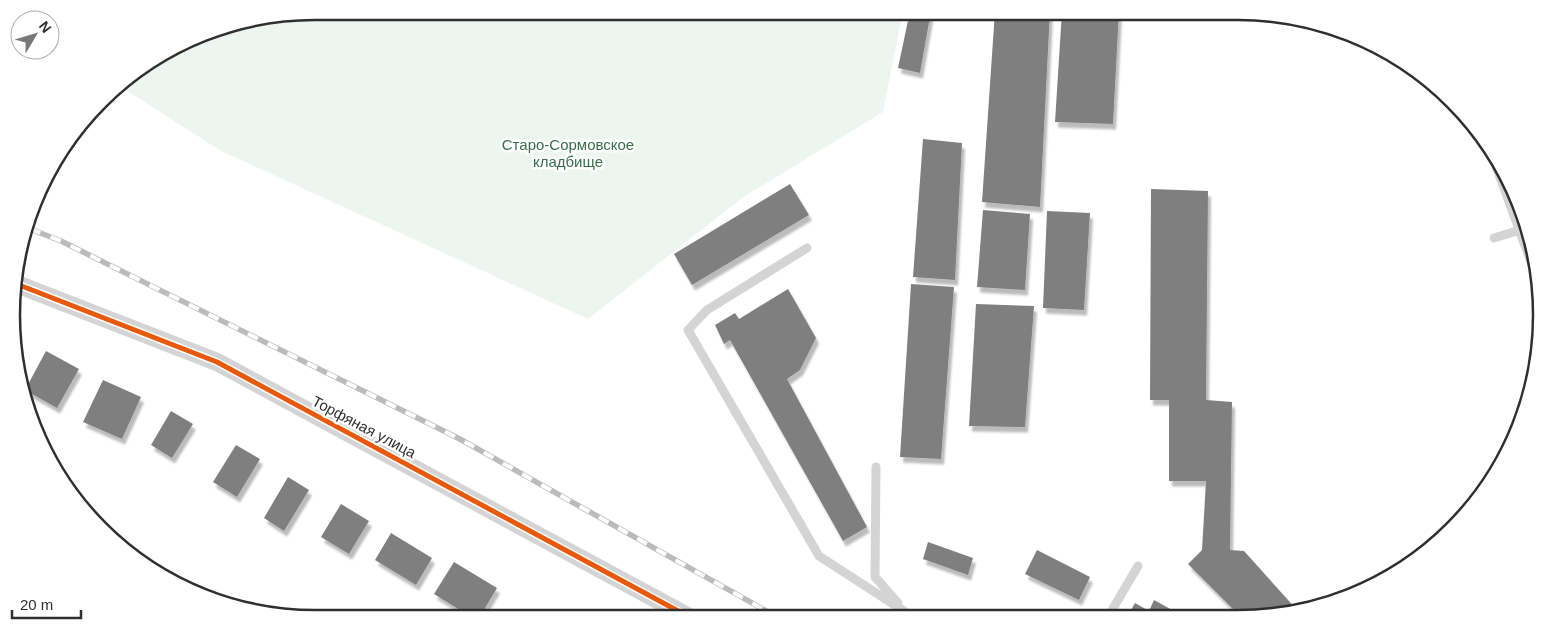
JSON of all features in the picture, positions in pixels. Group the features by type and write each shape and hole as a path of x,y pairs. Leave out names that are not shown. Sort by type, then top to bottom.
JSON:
{"street":[{"name":"Торфяная улица","path":"22,286 218,362 676,610"}],"lane":[{"path":"1504,186 1522,235"},
{"path":"1494,238 1520,230"},
{"path":"807,248 707,310 688,330 819,556 901,610"},
{"path":"876,467 875,578 904,610"},
{"path":"1112,610 1138,566"}],"green space":[{"name":"Старо-Сормовское кладбище","path":"315,20 901,20 883,112 742,198 588,319 221,151 125,89 151,70 185,50 220,36 257,26"}],"building":[{"path":"908,20 929,20 920,73 898,68"},
{"path":"994,20 1050,20 1040,207 982,202"},
{"path":"1061,20 1119,20 1113,124 1055,122"},
{"path":"923,139 962,143 955,280 913,277"},
{"path":"790,184 809,215 692,285 674,254"},
{"path":"1151,189 1208,191 1206,400 1232,402 1230,550 1244,551 1292,605 1234,610 1188,564 1202,550 1206,481 1169,481 1169,400 1150,400"},
{"path":"983,210 1030,214 1025,290 977,287"},
{"path":"1047,211 1090,213 1084,310 1043,308"},
{"path":"911,284 954,287 941,459 900,457"},
{"path":"788,289 816,338 800,370 787,379 867,527 843,541 730,340 724,344 715,325 735,313 739,319"},
{"path":"976,304 1034,306 1025,427 969,426"},
{"path":"46,351 79,369 57,408 31,393 28,384"},
{"path":"103,380 141,397 122,439 83,422"},
{"path":"171,411 193,424 172,458 151,445"},
{"path":"236,445 260,459 237,497 213,482"},
{"path":"288,477 309,490 284,531 264,518"},
{"path":"341,504 369,521 349,554 321,537"},
{"path":"391,533 432,558 416,585 375,560"},
{"path":"928,542 973,558 968,575 923,559"},
{"path":"1037,550 1090,577 1079,600 1025,574"},
{"path":"454,562 497,588 484,610 460,610 434,594"},
{"path":"1154,600 1172,610 1149,610"},
{"path":"1135,603 1147,610 1131,610"}],"railway":[{"path":"33,230 61,241 458,438 765,610"}],"cycle path":[{"path":"22,286 217,362 676,610"}]}
